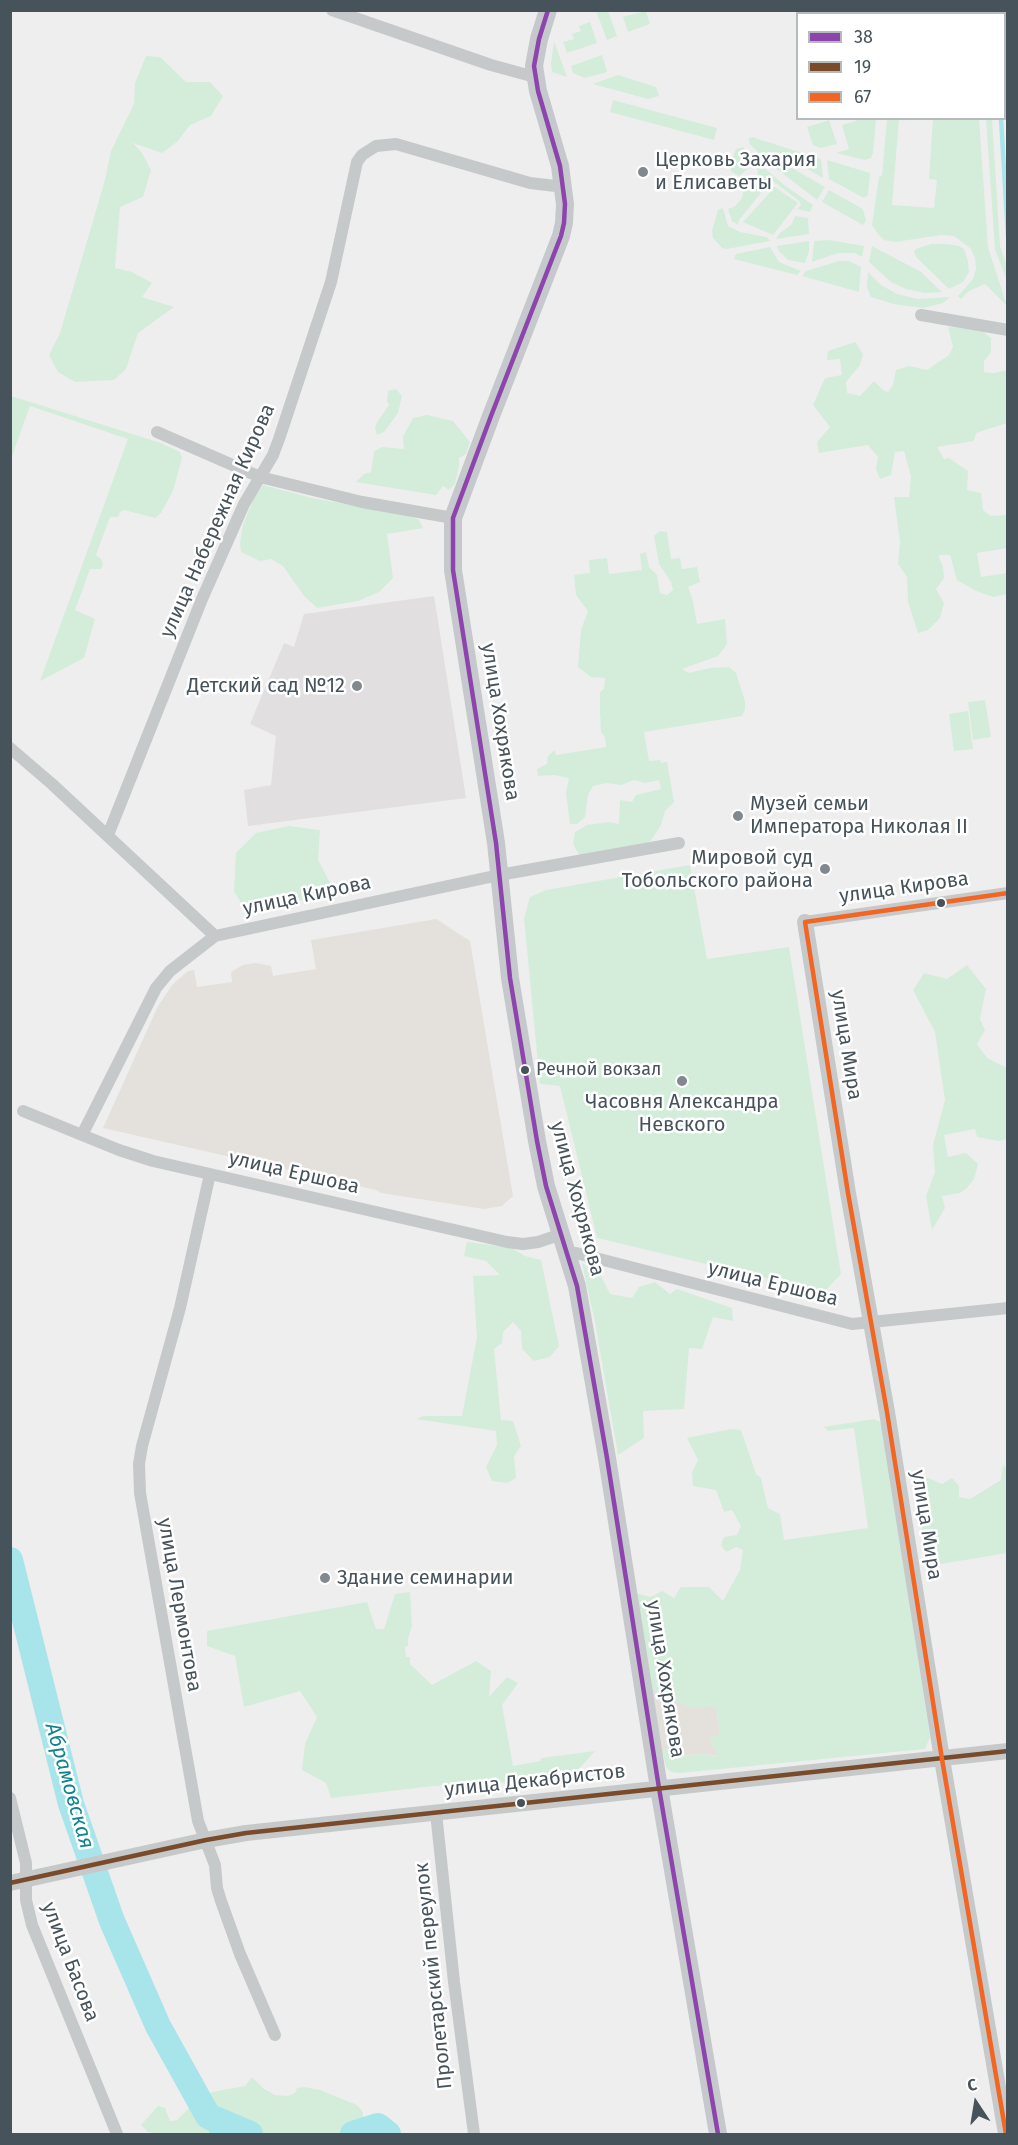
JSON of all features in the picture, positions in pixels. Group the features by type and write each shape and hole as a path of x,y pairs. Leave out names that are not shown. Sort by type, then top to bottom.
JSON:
{"main road":[{"path":"535,77 535,55 548,10"},
{"name":"улица Хохрякова","path":"535,77 557,150 564,187 564,223 561,237 453,518 453,570 490,799 510,978 535,1131 546,1186 577,1286 717,2134"}],"street":[{"path":"332,10 490,65 535,77"},
{"name":"улица Набережная Кирова","path":"108,835 202,599 244,504 279,439 331,282 357,162 368,150 376,146 396,144 530,183 564,187"},
{"path":"921,315 1008,330"},
{"path":"157,432 260,477 362,502 453,518"},
{"path":"10,748 108,835 215,936 170,971 156,988 82,1136"},
{"name":"улица Кирова","path":"215,936 499,875 679,843"},
{"name":"улица Кирова","path":"805,921 1008,893"},
{"name":"улица Мира","path":"805,921 942,1759 1006,2134"},
{"name":"улица Ершова","path":"23,1111 82,1136 153,1161 507,1242 523,1244 538,1242 562,1234"},
{"name":"улица Лермонтова","path":"210,1174 180,1308 142,1446 139,1479 195,1806 215,1865 215,1879 220,1901 274,2035"},
{"name":"улица Ершова","path":"568,1254 588,1256 852,1324 1008,1308"},
{"name":"улица Декабристов","path":"19,1882 206,1840 291,1828 1008,1751"},
{"name":"улица Басова","path":"10,1798 26,1863 19,1882 32,1925 117,2134"},
{"name":"Пролетарский переулок","path":"436,1813 454,1982 474,2134"}],"shaded area":[{"name":"Детский сад №12","path":"434,596 466,798 248,826 244,790 271,785 276,736 250,724 284,643 294,647 304,614"},
{"path":"436,919 470,941 513,1196 502,1206 484,1209 381,1193 103,1128 158,1006 173,984 188,971 194,970 197,987 232,982 231,972 243,965 256,963 271,966 273,976 316,969 311,940"},
{"path":"651,1685 656,1692 668,1696 716,1705 720,1735 710,1738 718,1756 701,1754 680,1756 662,1750"}],"green space":[{"path":"596,11 608,11 617,36 607,40"},
{"path":"646,11 650,24 628,32 623,17"},
{"path":"1007,11 1007,141 1006,12 1000,12"},
{"path":"590,22 597,43 567,53 563,42 574,39 572,34 581,31 579,26"},
{"path":"554,41 567,77 552,72"},
{"path":"602,55 607,72 585,78 573,73 571,66"},
{"path":"146,56 160,57 186,82 210,82 223,96 211,116 190,125 177,142 162,153 133,143 142,153 151,170 143,197 120,207 115,268 132,272 152,283 142,297 174,307 138,333 126,369 114,380 75,382 58,372 49,355 60,333 105,180 111,151 134,104 135,83"},
{"path":"618,75 656,87 659,96 648,99 593,84"},
{"path":"613,100 717,128 714,140 610,112"},
{"path":"829,120 837,144 820,148 813,145 807,127"},
{"path":"876,120 873,153 871,158 865,160 836,153 849,149 842,125 856,121"},
{"path":"887,120 899,120 892,205 934,208 937,180 929,179 933,120 979,120 988,247 1007,306 985,284 969,291 961,299 958,296 973,279 976,269 971,249 954,236 941,235 895,242 884,240 877,233 872,225 879,177 882,176"},
{"path":"986,120 992,120 1000,246 1007,266 1007,281 995,249"},
{"path":"752,137 821,159 823,178 781,154 773,152 760,154 749,143 749,138"},
{"path":"743,147 754,158 739,176 731,171 730,166 736,149"},
{"path":"773,157 825,187 817,200 764,159"},
{"path":"827,160 870,173 868,195 864,198 829,179"},
{"path":"759,163 784,185 813,205 810,212 797,209 801,205 799,201 773,181 768,191 758,176 757,165"},
{"path":"749,175 761,193 739,220 738,225 732,221 728,209 734,207 742,198 741,181"},
{"path":"775,187 798,203 773,235 743,222"},
{"path":"829,190 863,209 866,221 863,225 822,202"},
{"path":"723,208 728,226 740,232 767,237 770,241 722,248 713,238 712,231 718,210"},
{"path":"795,216 808,218 809,234 776,239 792,224"},
{"path":"829,240 864,246 862,257 855,253 838,253 812,262 814,241"},
{"path":"809,241 805,263 788,260 777,246"},
{"path":"931,244 947,244 964,249 969,272 963,282 949,289 916,257 914,252 916,249"},
{"path":"872,246 921,272 942,292 925,293 906,289 891,282 869,262"},
{"path":"770,247 779,262 801,271 797,275 734,259 736,254"},
{"path":"839,261 849,261 861,267 859,292 802,276 806,271"},
{"path":"868,272 881,285 897,294 918,299 950,297 943,303 923,308 893,304 871,297 867,287"},
{"path":"948,327 979,328 991,338 991,352 984,361 984,372 994,373 1007,370 1007,423 976,433 974,441 937,447 944,459 949,458 968,471 967,490 981,493 983,510 991,516 1007,515 1007,548 977,553 981,577 1007,573 1007,594 993,597 976,591 957,580 950,555 938,555 943,567 944,578 936,589 944,603 940,618 928,630 918,633 908,602 907,577 898,564 900,542 894,497 909,497 911,477 904,451 895,452 891,475 880,479 876,469 878,457 868,445 819,453 817,442 830,427 813,405 825,378 842,375 840,359 827,360 828,351 855,342 863,354 860,365 846,382 847,393 860,396 874,381 888,392 893,385 896,370 909,366 927,370 949,355 953,347"},
{"path":"396,389 402,396 398,413 384,432 377,435 375,428 377,422 389,405 388,391"},
{"path":"11,396 161,443 180,452 182,458 173,491 161,513 155,518 124,510 118,517 110,517 96,555 103,564 101,569 90,569 75,610 95,619 84,658 40,681 128,439 30,406 11,459"},
{"path":"427,415 453,421 470,442 466,454 459,458 455,484 449,490 443,486 436,495 356,482 364,474 371,472 374,451 382,447 404,449 403,437 413,418"},
{"path":"263,485 312,498 410,516 419,520 423,528 387,534 393,578 379,592 358,601 317,608 304,596 283,566 271,559 260,561 241,552 243,525 254,497"},
{"path":"660,531 667,532 671,559 680,558 682,569 697,567 700,582 688,587 697,624 725,619 727,644 718,656 682,669 688,673 729,667 736,673 745,701 745,710 742,716 644,732 649,761 667,762 674,802 665,811 661,825 650,842 580,856 573,844 575,832 587,825 609,822 619,824 620,800 632,802 636,795 661,789 659,780 645,783 634,780 621,785 607,783 593,786 588,795 585,817 577,824 570,824 566,793 569,778 554,775 538,776 537,769 547,764 548,756 555,750 556,755 606,747 605,737 601,732 600,712 600,692 604,689 605,678 591,677 578,667 581,630 588,611 576,595 574,575 590,573 589,560 607,558 609,574 642,570 640,554 646,552 649,567 657,575 660,593 667,595 673,590 671,582 659,564 654,536"},
{"path":"985,700 991,737 973,740 968,702"},
{"path":"968,711 973,749 954,751 949,714"},
{"path":"288,826 320,830 318,860 336,894 272,906 249,917 234,891 236,853 256,833"},
{"path":"690,865 707,959 789,947 841,1274 824,1292 597,1238 560,1086 540,1084 524,918 530,897 546,890"},
{"path":"967,965 986,989 980,1019 985,1030 977,1044 987,1058 1007,1066 1007,1139 999,1141 977,1137 975,1129 944,1135 948,1157 966,1153 978,1164 974,1179 966,1189 960,1193 942,1196 945,1208 932,1230 926,1196 935,1172 933,1145 945,1100 935,1032 913,990 924,973 947,979"},
{"path":"467,1242 512,1248 525,1256 541,1260 559,1346 550,1357 534,1361 522,1349 521,1331 513,1322 503,1332 502,1343 494,1349 501,1420 513,1421 521,1446 514,1456 516,1478 507,1483 492,1481 486,1467 497,1445 496,1431 416,1419 423,1416 462,1416 477,1337 473,1276 500,1275 486,1261 464,1256"},
{"path":"582,1263 600,1274 610,1294 632,1298 639,1287 655,1282 670,1294 677,1289 732,1308 733,1321 713,1317 702,1349 689,1348 684,1409 643,1411 644,1438 618,1455 595,1322"},
{"path":"874,1419 882,1423 930,1737 925,1749 680,1773 671,1772 666,1767 662,1750 674,1747 681,1756 701,1754 717,1756 716,1748 713,1748 710,1738 720,1735 716,1706 691,1708 656,1692 651,1685 636,1593 650,1597 662,1591 674,1598 681,1587 709,1587 723,1601 740,1570 743,1550 736,1547 726,1552 721,1545 724,1537 737,1535 741,1526 732,1510 724,1512 716,1490 693,1486 692,1472 698,1460 687,1438 731,1429 741,1430 756,1474 761,1478 768,1508 780,1514 784,1540 868,1528 854,1428 828,1431 824,1427"},
{"path":"1003,1465 1007,1469 1007,1553 929,1566 913,1479 923,1476 942,1484 952,1478 959,1486 959,1497 970,1499 1001,1480"},
{"path":"410,1592 412,1626 408,1646 405,1647 406,1657 410,1657 410,1664 432,1685 476,1661 491,1671 489,1697 507,1677 518,1683 502,1705 513,1766 541,1761 541,1758 595,1751 570,1779 433,1786 331,1798 326,1783 302,1770 305,1744 317,1717 300,1691 244,1707 235,1656 207,1646 207,1631 367,1602 376,1629 384,1629 395,1594"},
{"path":"252,2077 264,2089 275,2095 288,2096 295,2093 297,2088 304,2087 320,2090 357,2105 363,2112 363,2120 367,2126 377,2131 378,2134 158,2134 148,2132 141,2125 158,2106 165,2108 170,2121 177,2120 193,2104 212,2092 245,2086"}],"waterway":[{"path":"1001,120 1008,237"},
{"name":"Абрамовская","path":"10,1560 71,1804 112,1921 158,2026 208,2116 250,2134"},
{"name":"Абрамовская","path":"208,2116 212,2134"},
{"path":"353,2134 378,2126 388,2134"}],"transit line":[{"name":"38","path":"548,10 534,66 538,91 560,166 565,204 564,223 453,518 453,570 496,843 510,978 537,1141 546,1186 577,1286 718,2134"},
{"name":"67","path":"1006,2134 942,1759 887,1412 848,1193 805,922 1008,893"},
{"name":"19","path":"10,1883 246,1833 1008,1751"}],"place":[{"name":"Церковь Захария и Елисаветы","path":"643,172"},
{"name":"Детский сад №12","path":"357,686"},
{"name":"Музей семьи Императора Николая II","path":"738,816"},
{"name":"Мировой суд Тобольского района","path":"825,869"},
{"name":"Речной вокзал","path":"525,1070"},
{"name":"Часовня Александра Невского","path":"682,1081"},
{"name":"Здание семинарии","path":"325,1578"}]}
